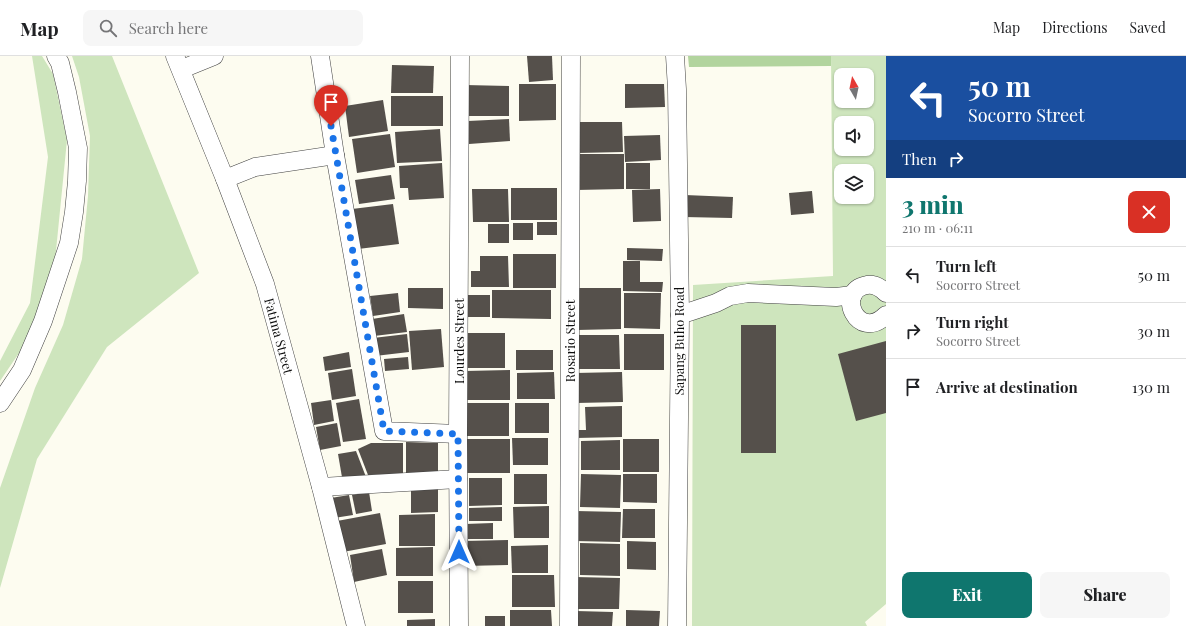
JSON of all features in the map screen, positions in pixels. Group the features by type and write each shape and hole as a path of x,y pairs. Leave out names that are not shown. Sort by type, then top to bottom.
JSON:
{"street":[{"path":"0,403 22,370 43,321 69,243 77,181 78,148 67,92 60,63 56,56"},
{"path":"178,63 214,56"},
{"path":"320,56 335,155 384,431 458,434"},
{"name":"Lourdes Street","path":"459,626 458,434 460,56"},
{"name":"Rosario Street","path":"569,626 571,56"},
{"name":"Sapang Buho Road","path":"675,56 677,89 680,315 677,626"},
{"name":"Fatima Street","path":"178,63 225,179 265,284 321,487 356,626"},
{"path":"225,179 256,167 335,155"},
{"path":"886,293 876,286 862,286 853,295 851,301 853,313 862,322 869,324 876,323 886,315"},
{"path":"680,315 716,303 730,296 748,293 836,297 853,295"},
{"path":"321,487 458,479"}],"green space":[{"path":"32,56 42,56 53,74 67,140 55,261 36,328 0,381 0,361 30,303 48,157"},
{"path":"72,56 112,56 199,273 107,347 37,459 0,588 0,488 35,388 63,325 82,259 88,196 90,136 79,77"},
{"path":"688,56 831,56 831,66 689,67"},
{"path":"831,56 886,56 886,604 865,622 867,626 692,626 693,285 833,276"}],"building":[{"path":"527,56 552,56 553,80 529,82"},
{"path":"392,65 434,66 433,93 391,93"},
{"path":"519,84 556,84 556,120 519,121"},
{"path":"625,84 664,84 665,107 625,108"},
{"path":"465,85 509,86 509,116 465,116"},
{"path":"391,96 443,96 443,126 391,126"},
{"path":"383,100 388,131 349,137 345,106"},
{"path":"509,119 510,141 469,144 468,121"},
{"path":"578,122 622,122 623,152 578,153"},
{"path":"440,129 442,161 397,163 395,132"},
{"path":"390,134 395,167 357,173 352,139"},
{"path":"660,135 661,160 625,162 624,136"},
{"path":"576,154 624,154 624,189 576,190"},
{"path":"442,163 444,198 409,200 408,188 400,188 399,166"},
{"path":"626,163 650,163 650,189 626,189"},
{"path":"391,175 395,199 359,204 355,180"},
{"path":"511,188 557,188 557,220 511,220"},
{"path":"472,189 508,189 509,222 473,222"},
{"path":"660,189 661,221 633,222 632,190"},
{"path":"812,191 814,213 791,215 789,193"},
{"path":"685,195 733,197 732,218 684,217"},
{"path":"393,204 399,244 358,249 352,209"},
{"path":"537,222 557,222 557,235 537,235"},
{"path":"513,223 533,223 533,240 513,240"},
{"path":"488,224 509,224 509,243 488,243"},
{"path":"627,248 663,249 662,261 627,260"},
{"path":"513,254 556,254 556,288 513,288"},
{"path":"480,256 508,256 509,287 471,287 471,271 480,271"},
{"path":"623,261 640,261 640,282 663,282 662,292 623,291"},
{"path":"408,288 443,288 443,309 408,308"},
{"path":"577,288 621,288 621,329 577,330"},
{"path":"492,290 551,290 551,319 492,318"},
{"path":"398,293 400,312 373,316 370,296"},
{"path":"624,293 661,293 660,329 624,328"},
{"path":"465,295 490,295 490,317 465,317"},
{"path":"404,314 407,332 374,336 372,319"},
{"path":"741,325 776,325 776,453 741,453"},
{"path":"441,329 444,367 412,370 409,331"},
{"path":"465,333 505,333 505,368 465,368"},
{"path":"407,334 409,352 375,356 373,338"},
{"path":"624,334 664,334 664,370 624,370"},
{"path":"577,335 619,335 620,369 577,369"},
{"path":"886,341 886,413 856,421 838,354"},
{"path":"516,350 553,350 553,370 516,370"},
{"path":"349,352 351,367 325,371 323,357"},
{"path":"408,357 409,369 385,371 384,359"},
{"path":"352,369 356,396 332,400 328,373"},
{"path":"510,370 510,400 465,400 465,371"},
{"path":"554,372 555,399 517,399 517,373"},
{"path":"622,372 623,402 576,403 575,373"},
{"path":"359,399 366,439 343,442 336,403"},
{"path":"331,400 334,421 314,425 311,403"},
{"path":"464,403 509,403 509,436 464,436"},
{"path":"515,403 549,403 549,433 515,433"},
{"path":"622,406 622,437 576,438 576,430 586,430 585,407"},
{"path":"337,423 341,446 320,450 316,427"},
{"path":"512,438 548,438 548,465 513,465"},
{"path":"465,439 510,439 510,473 465,473"},
{"path":"623,439 659,439 659,472 623,472"},
{"path":"620,440 620,470 581,470 581,441"},
{"path":"406,442 438,443 438,476 406,476"},
{"path":"371,443 403,443 403,474 368,475 358,449"},
{"path":"356,451 366,477 343,483 338,454"},
{"path":"514,474 547,474 547,504 514,504"},
{"path":"581,474 621,475 620,508 580,507"},
{"path":"623,474 657,474 657,503 623,502"},
{"path":"469,478 502,478 502,505 469,506"},
{"path":"411,486 438,486 438,512 411,513"},
{"path":"369,492 372,511 356,514 352,495"},
{"path":"349,495 353,515 334,518 331,498"},
{"path":"549,506 549,538 514,538 513,507"},
{"path":"502,507 502,521 469,521 469,508"},
{"path":"623,509 655,509 655,538 622,538"},
{"path":"576,511 621,512 620,542 575,541"},
{"path":"380,513 386,544 343,552 337,521"},
{"path":"435,514 435,546 399,546 399,515"},
{"path":"493,523 493,539 465,539 465,524"},
{"path":"508,540 508,565 464,566 464,541"},
{"path":"627,541 656,542 656,570 627,569"},
{"path":"580,543 620,544 620,576 580,575"},
{"path":"548,545 548,573 512,573 511,546"},
{"path":"433,547 433,576 396,576 396,548"},
{"path":"382,549 387,575 354,582 350,555"},
{"path":"512,575 554,575 555,607 512,607"},
{"path":"575,577 620,578 619,609 575,609"},
{"path":"398,581 433,581 433,613 398,613"},
{"path":"510,610 551,610 552,626 510,626"},
{"path":"626,610 660,611 659,626 626,626"},
{"path":"576,611 613,612 612,626 576,626"},
{"path":"485,616 505,616 505,626 485,626"},
{"path":"435,619 435,626 407,626 407,620"}],"route":[{"path":"331,126 384,431 458,434 459,552"}]}
